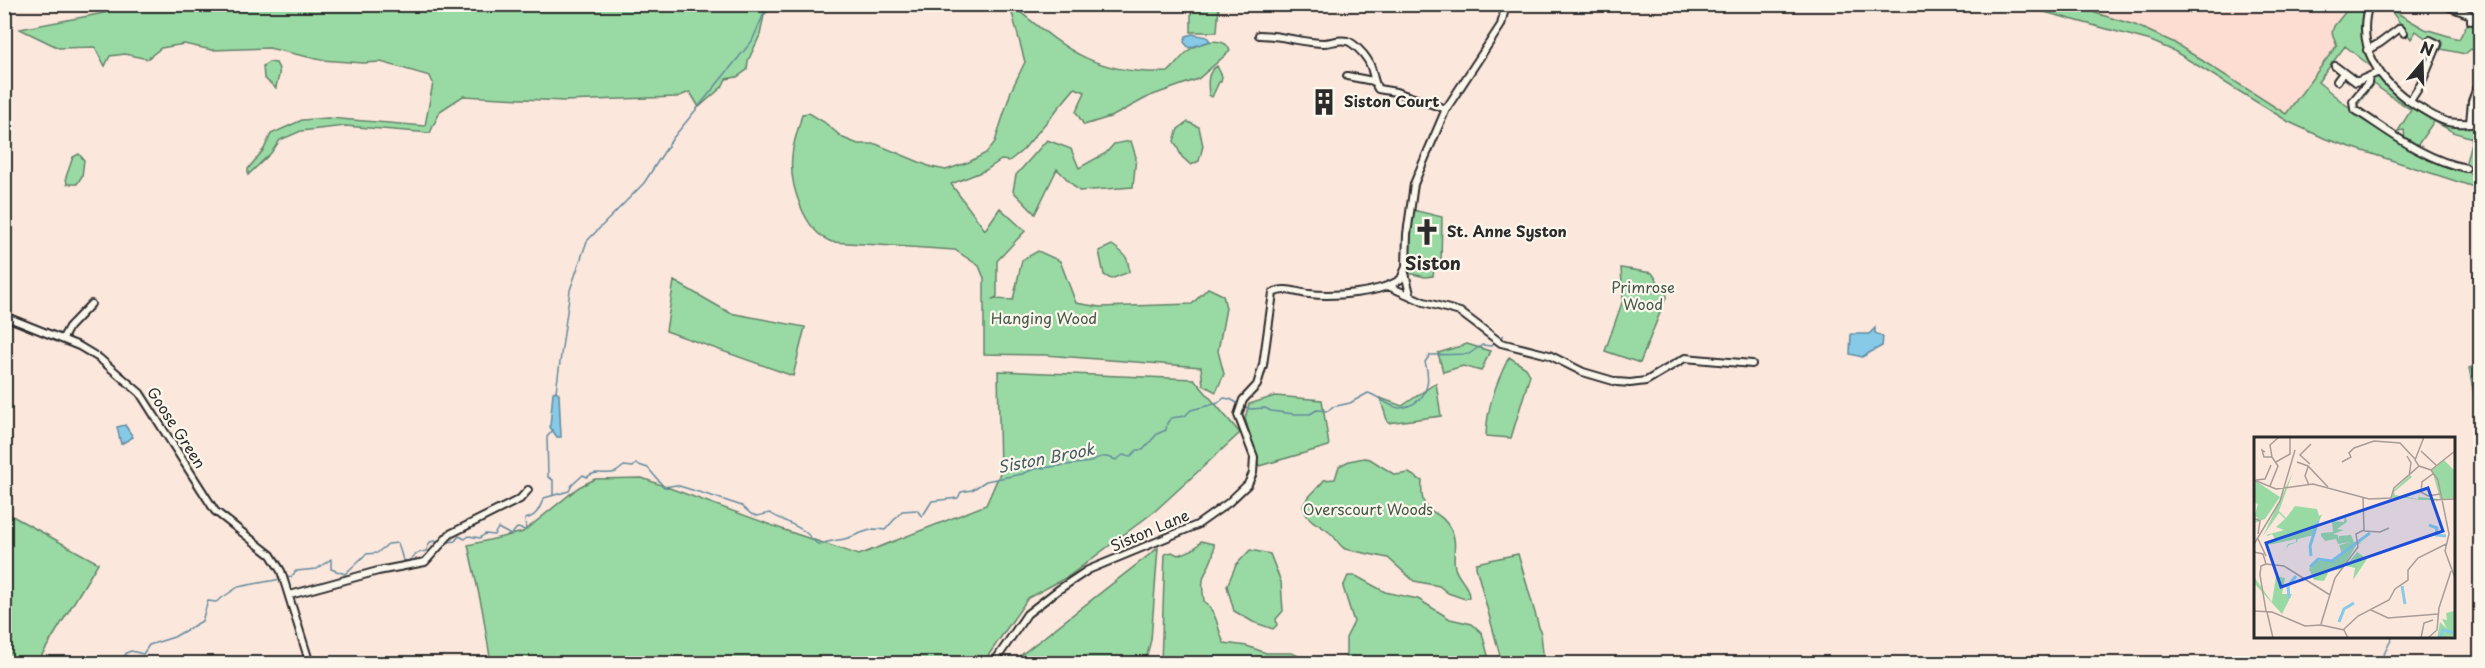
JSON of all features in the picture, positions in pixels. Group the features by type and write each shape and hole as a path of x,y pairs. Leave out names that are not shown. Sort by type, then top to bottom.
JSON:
{"street":[{"path":"1388,286 1401,279 1404,273 1414,184 1446,109 1498,31 1506,4"},
{"path":"2369,4 2364,29 2367,50 2379,72 2410,101 2440,119 2481,123"},
{"path":"2442,4 2471,15 2471,21"},
{"path":"2367,50 2380,44 2400,28 2404,33"},
{"path":"1259,35 1283,36 1325,43 1348,41 1368,60 1373,73 1373,81 1378,89 1396,92 1446,109"},
{"path":"2410,101 2421,84 2438,44 2430,40"},
{"path":"2335,66 2358,82 2379,72"},
{"path":"2337,81 2343,73"},
{"path":"1347,76 1373,81"},
{"path":"2369,77 2368,83 2353,101 2354,109 2424,154 2449,165 2466,168"},
{"path":"2470,123 2475,91 2481,80"},
{"path":"1404,273 1410,294"},
{"path":"1388,286 1424,302 1460,312 1501,343 1549,355 1583,372 1617,382 1646,381 1685,358 1752,364"},
{"name":"Siston Lane","path":"993,663 1027,614 1058,590 1088,570 1197,525 1240,492 1251,478 1254,466 1247,436 1239,420 1241,406 1257,385 1263,364 1273,293 1288,290 1330,295 1388,286"},
{"path":"63,338 69,327 91,303"},
{"name":"Goose Green","path":"4,316 63,338 99,358 140,393 215,511 271,555 285,580 310,663"},
{"path":"290,595 378,571 425,562 450,534 520,499 528,489"}],"shaded area":[{"path":"2100,4 2351,5 2334,26 2337,45 2286,114 2173,42 2135,25 2094,13"}],"green space":[{"path":"773,4 764,15 760,35 748,61 747,70 737,77 726,79 722,87 699,107 690,92 677,97 564,101 463,96 440,111 430,133 345,126 301,131 280,140 271,153 248,175 248,169 264,149 271,134 302,120 328,118 425,126 433,83 430,76 381,62 321,60 269,48 212,50 184,44 161,48 147,59 125,54 110,56 105,66 95,47 59,48 20,29 104,13 122,5"},
{"path":"1191,5 1219,5 1217,32 1191,32"},
{"path":"2019,5 2100,5 2095,13 2135,25 2173,42 2286,114 2337,45 2332,33 2334,26 2351,5 2366,5 2362,37 2365,53 2373,68 2345,46 2318,82 2346,105 2394,137 2480,178 2480,189 2326,139 2289,122 2174,51 2151,41"},
{"path":"2480,5 2480,53 2471,49 2465,54 2441,49 2443,45 2434,40 2431,42 2416,31 2411,39 2390,9 2425,29 2459,39 2467,24 2472,25"},
{"name":"Hanging Wood","path":"1014,7 1050,36 1084,57 1121,69 1168,72 1192,48 1214,41 1228,46 1230,51 1198,79 1150,96 1113,116 1084,125 1076,112 1085,92 1075,88 1023,150 1009,161 1001,160 986,170 951,184 985,230 1000,208 1025,231 997,261 997,297 993,299 1013,300 1022,260 1038,251 1060,261 1076,303 1100,307 1192,304 1208,288 1223,295 1226,308 1218,351 1224,374 1216,392 1203,385 1201,367 1045,355 984,354 984,278 979,266 955,250 832,242 822,237 806,218 796,193 792,167 792,156 802,114 809,113 843,138 858,144 876,144 931,167 946,170 986,153 995,142 1011,91 1025,62 1012,13"},
{"path":"269,62 276,63 279,70 276,88 264,78 263,66"},
{"path":"1217,66 1222,76 1212,97 1209,95 1208,79"},
{"path":"2377,77 2404,100 2434,118 2456,125 2480,126 2480,167 2465,166 2472,138 2453,132 2434,121 2417,146 2405,139 2404,130 2398,131 2411,110 2373,84 2356,107 2363,90"},
{"path":"1188,122 1199,127 1203,146 1199,161 1191,165 1182,157 1174,141 1178,129"},
{"path":"1047,140 1071,149 1079,168 1106,153 1114,144 1131,141 1136,157 1133,187 1079,191 1057,169 1035,214 1013,191 1016,175"},
{"path":"79,154 84,160 82,176 77,184 67,184 66,177 73,157"},
{"path":"1413,210 1442,217 1441,262 1435,263 1433,276 1425,277 1408,273"},
{"path":"1112,245 1125,256 1129,272 1111,279 1104,275 1099,251"},
{"name":"Primrose Wood","path":"1621,268 1652,273 1667,295 1640,363 1605,351 1623,300"},
{"path":"674,281 730,313 805,327 793,376 666,331"},
{"path":"1467,344 1490,351 1481,371 1463,366 1443,372 1438,353"},
{"path":"1509,357 1526,368 1530,375 1511,438 1486,436 1493,395"},
{"path":"2476,365 2480,368 2480,425 2469,368"},
{"path":"998,371 1194,379 1240,433 1155,511 1069,576 1028,598 983,663 491,663 468,545 523,532 579,487 595,479 642,478 859,555 986,505 1000,473"},
{"path":"1436,383 1441,416 1388,423 1380,398 1402,406"},
{"path":"1275,396 1322,400 1329,446 1259,466 1245,418 1249,404"},
{"name":"Overscourt Woods","path":"1364,458 1370,459 1395,475 1409,473 1422,481 1423,501 1426,507 1441,517 1451,530 1455,544 1455,568 1469,597 1465,599 1448,593 1439,586 1414,581 1388,558 1345,549 1331,534 1307,515 1303,506 1324,480 1335,479 1339,466"},
{"path":"5,512 98,563 37,663 5,663"},
{"path":"1201,541 1214,544 1213,556 1202,585 1204,601 1215,616 1224,643 1247,646 1266,653 1292,653 1305,659 1308,663 1161,663 1165,554 1185,553 1194,549"},
{"path":"1158,548 1151,640 1145,663 1011,663"},
{"path":"1250,550 1270,554 1281,582 1283,611 1276,619 1277,625 1273,629 1253,622 1234,611 1227,586 1236,565"},
{"path":"1518,554 1541,634 1544,663 1502,663 1476,567 1476,563"},
{"path":"1348,576 1356,576 1385,592 1418,599 1450,619 1472,624 1482,633 1490,663 1346,663 1346,638 1354,622 1343,587"}],"water":[{"path":"1192,34 1207,37 1210,41 1189,48 1184,42 1186,36"},
{"path":"1875,328 1875,333 1883,337 1882,346 1862,357 1850,354 1851,334 1869,334"},
{"path":"556,391 559,394 561,437 557,437 550,427 553,392"},
{"path":"125,425 133,437 121,444 117,427"}],"waterway":[{"path":"556,391 570,290 587,241 644,183 673,138 752,41 768,4"},
{"name":"Siston Brook","path":"1243,406 1250,409 1265,408 1271,411 1310,414 1317,410 1328,411 1332,407 1350,403 1368,393 1395,407 1404,407 1413,404 1425,391 1428,380 1425,362 1430,355 1469,354 1482,345 1491,346 1494,343"},
{"name":"Siston Brook","path":"449,542 455,541 459,536 465,539 469,536 480,538 485,534 494,535 498,528 511,535 517,528 526,530 525,519 535,514 544,498 569,491 583,475 587,477 594,473 612,473 624,466 633,467 636,464 648,468 664,487 676,485 718,498 742,506 757,516 770,513 802,530 820,545 870,530 885,530 902,511 917,510 922,517 932,501 958,498 961,492 972,490 986,481 1022,474 1034,469 1091,462 1100,457 1116,460 1123,455 1130,457 1137,450 1143,450 1157,434 1166,430 1171,418 1185,416 1191,410 1218,403 1224,398 1239,404"},
{"path":"553,430 547,437 548,477 553,480 553,495"},
{"name":"Siston Brook","path":"286,578 291,577 296,571 317,569 331,559 331,569 345,574 366,554 377,553 388,544 398,543 403,560 408,561 418,553 426,551 430,542 440,540"},
{"name":"Siston Brook","path":"122,664 126,653 131,651 143,654 149,645 174,637 202,621 208,601 216,602 238,587 281,579"},
{"path":"2379,664 2392,638"}],"place":[{"name":"Siston Court","path":"1324,102"},
{"name":"St. Anne Syston","path":"1427,232"}],"district":[{"name":"Siston","path":"1433,264"}]}
